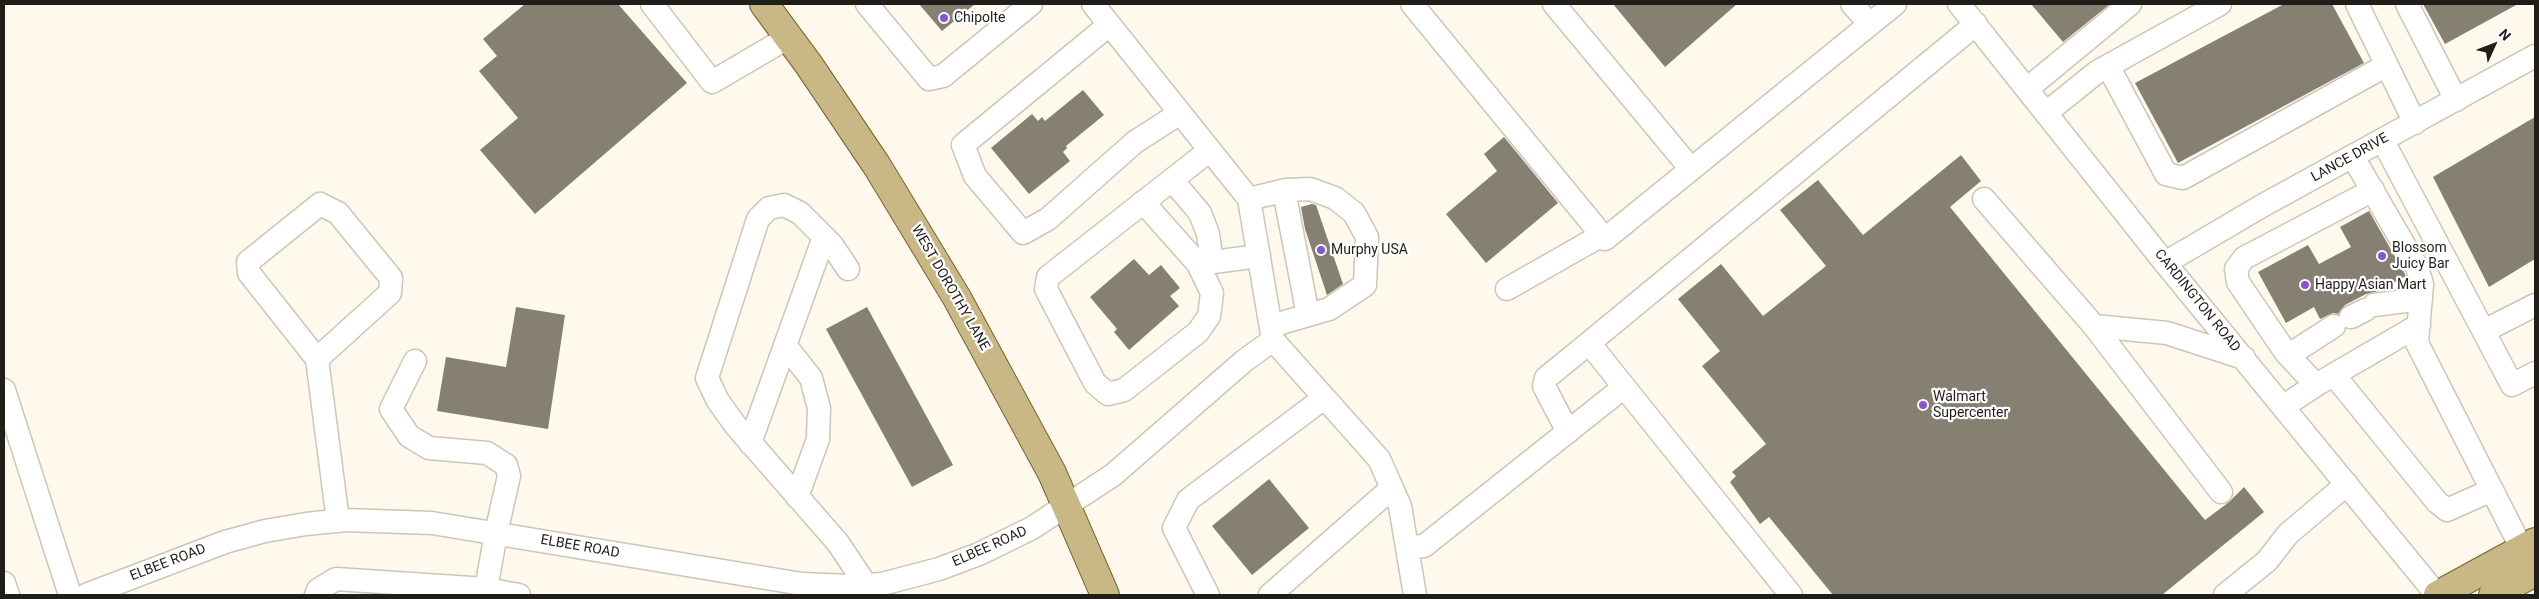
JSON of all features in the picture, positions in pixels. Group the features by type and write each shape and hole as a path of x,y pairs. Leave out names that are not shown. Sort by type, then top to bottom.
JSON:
{"main road":[{"name":"WEST DOROTHY LANE","path":"764,4 789,37 877,166 922,238 1023,418 1067,505 1106,593"},
{"path":"2438,595 2531,554"},
{"path":"2493,595 2531,554"}],"street":[{"path":"652,4 712,82 789,37"},
{"path":"867,4 929,80 943,76 1020,7"},
{"path":"1093,4 1250,199 1272,333 1324,398 1379,459 1400,506 1414,595"},
{"path":"1412,4 1605,239 1895,4"},
{"path":"1554,4 1691,169"},
{"path":"1852,4 1870,24"},
{"name":"CARDINGTON ROAD","path":"1959,4 2165,263 2438,595"},
{"path":"2027,89 2130,4"},
{"path":"2046,113 2108,66 2220,4"},
{"path":"2357,4 2415,122"},
{"path":"2407,4 2456,100"},
{"path":"1109,24 963,145 975,176 1023,233 1048,219 1136,142 1180,113"},
{"path":"1568,432 1544,386 1546,378 1976,24"},
{"name":"LANCE DRIVE","path":"2165,263 2263,206 2535,56"},
{"path":"2108,66 2166,174 2184,178 2387,65"},
{"path":"2383,141 2512,385 2535,373"},
{"path":"1172,180 1200,213 1208,234 1205,263 1212,293 1209,316 1198,332 1124,390 1108,394 1095,383 1046,289 1048,277 1210,150"},
{"path":"2353,157 2417,267 2422,284 2417,343 2492,490 2531,554"},
{"name":"ELBEE ROAD","path":"86,595 225,542 290,526 338,521 389,520 424,522 496,533 759,587 802,584 866,590 939,569 979,554 1032,528 1113,475 1244,361 1272,333 1308,315 1330,309 1365,285 1367,237 1354,214 1335,198 1310,189 1284,191"},
{"path":"2373,190 2244,258 2236,269 2238,282 2289,355 2325,380 2436,502 2447,510 2492,490"},
{"path":"1250,199 1284,191 1308,315"},
{"path":"1984,199 2094,326 2221,492"},
{"path":"1143,202 1205,263"},
{"path":"317,359 390,293 391,278 338,213 320,204 248,262 249,273 317,359 338,521"},
{"path":"848,269 824,237 800,214 784,205 769,208 758,219 707,378 718,401 750,443 838,543 866,590"},
{"path":"2263,206 2280,238"},
{"path":"1506,289 1602,235"},
{"path":"750,443 824,237"},
{"path":"1205,263 1259,256"},
{"path":"2289,355 2356,314 2421,298"},
{"path":"2484,331 2535,305"},
{"path":"2284,406 2419,325"},
{"path":"2094,326 2167,333 2244,358"},
{"path":"1589,343 1791,595"},
{"path":"785,345 811,378 819,408 818,439 797,497"},
{"path":"415,361 392,409 409,436 428,448 487,453 506,465 509,476 496,533 486,592"},
{"path":"1407,547 1424,546 1624,387"},
{"path":"4,390 70,595"},
{"path":"1208,595 1174,528 1188,500 1324,398"},
{"path":"2225,595 2267,561 2288,534 2347,484"},
{"path":"1270,595 1392,488"},
{"path":"316,595 318,590 336,579 519,595"},
{"path":"4,583 8,595"}],"building":[{"path":"525,4 618,4 687,83 535,214 480,150 518,118 479,71 497,56 483,39"},
{"name":"Chipolte","path":"919,4 975,4 942,31"},
{"path":"1613,4 1737,4 1665,67"},
{"path":"2031,4 2110,4 2063,42"},
{"path":"2284,4 2332,4 2364,63 2178,163 2135,83"},
{"path":"2423,4 2518,4 2445,44"},
{"path":"1083,90 1104,115 1066,146 1067,148 1063,152 1070,161 1029,194 991,148 1032,114 1038,121 1042,117 1045,121"},
{"path":"2535,117 2535,259 2489,287 2433,177"},
{"path":"1504,137 1558,203 1486,263 1446,214 1497,171 1484,154"},
{"name":"Walmart Supercenter","path":"1961,155 1981,181 1950,207 2205,520 2229,502 2244,487 2264,512 2162,595 1833,595 1769,517 1760,524 1730,482 1736,476 1732,472 1766,444 1702,366 1720,351 1678,299 1721,264 1763,316 1826,266 1780,210 1818,180 1863,235"},
{"name":"Murphy USA","path":"1312,204 1316,205 1343,284 1327,295 1305,229 1301,207"},
{"path":"2369,211 2406,276 2379,291 2366,294 2345,305 2338,314 2333,313 2320,319 2314,307 2286,323 2258,272 2308,245 2319,264 2351,247 2340,227"},
{"path":"1134,259 1149,275 1161,265 1180,288 1170,296 1179,306 1129,350 1114,332 1117,329 1090,297"},
{"path":"516,307 565,315 548,429 437,411 446,357 506,367"},
{"path":"867,307 953,465 912,487 826,329"},
{"path":"1269,479 1309,528 1252,575 1212,526"}],"place":[{"name":"Chipolte","path":"944,18"},
{"name":"Murphy USA","path":"1321,250"},
{"name":"Blossom Juicy Bar","path":"2382,256"},
{"name":"Happy Asian Mart","path":"2305,285"},
{"name":"Walmart Supercenter","path":"1923,405"}]}
